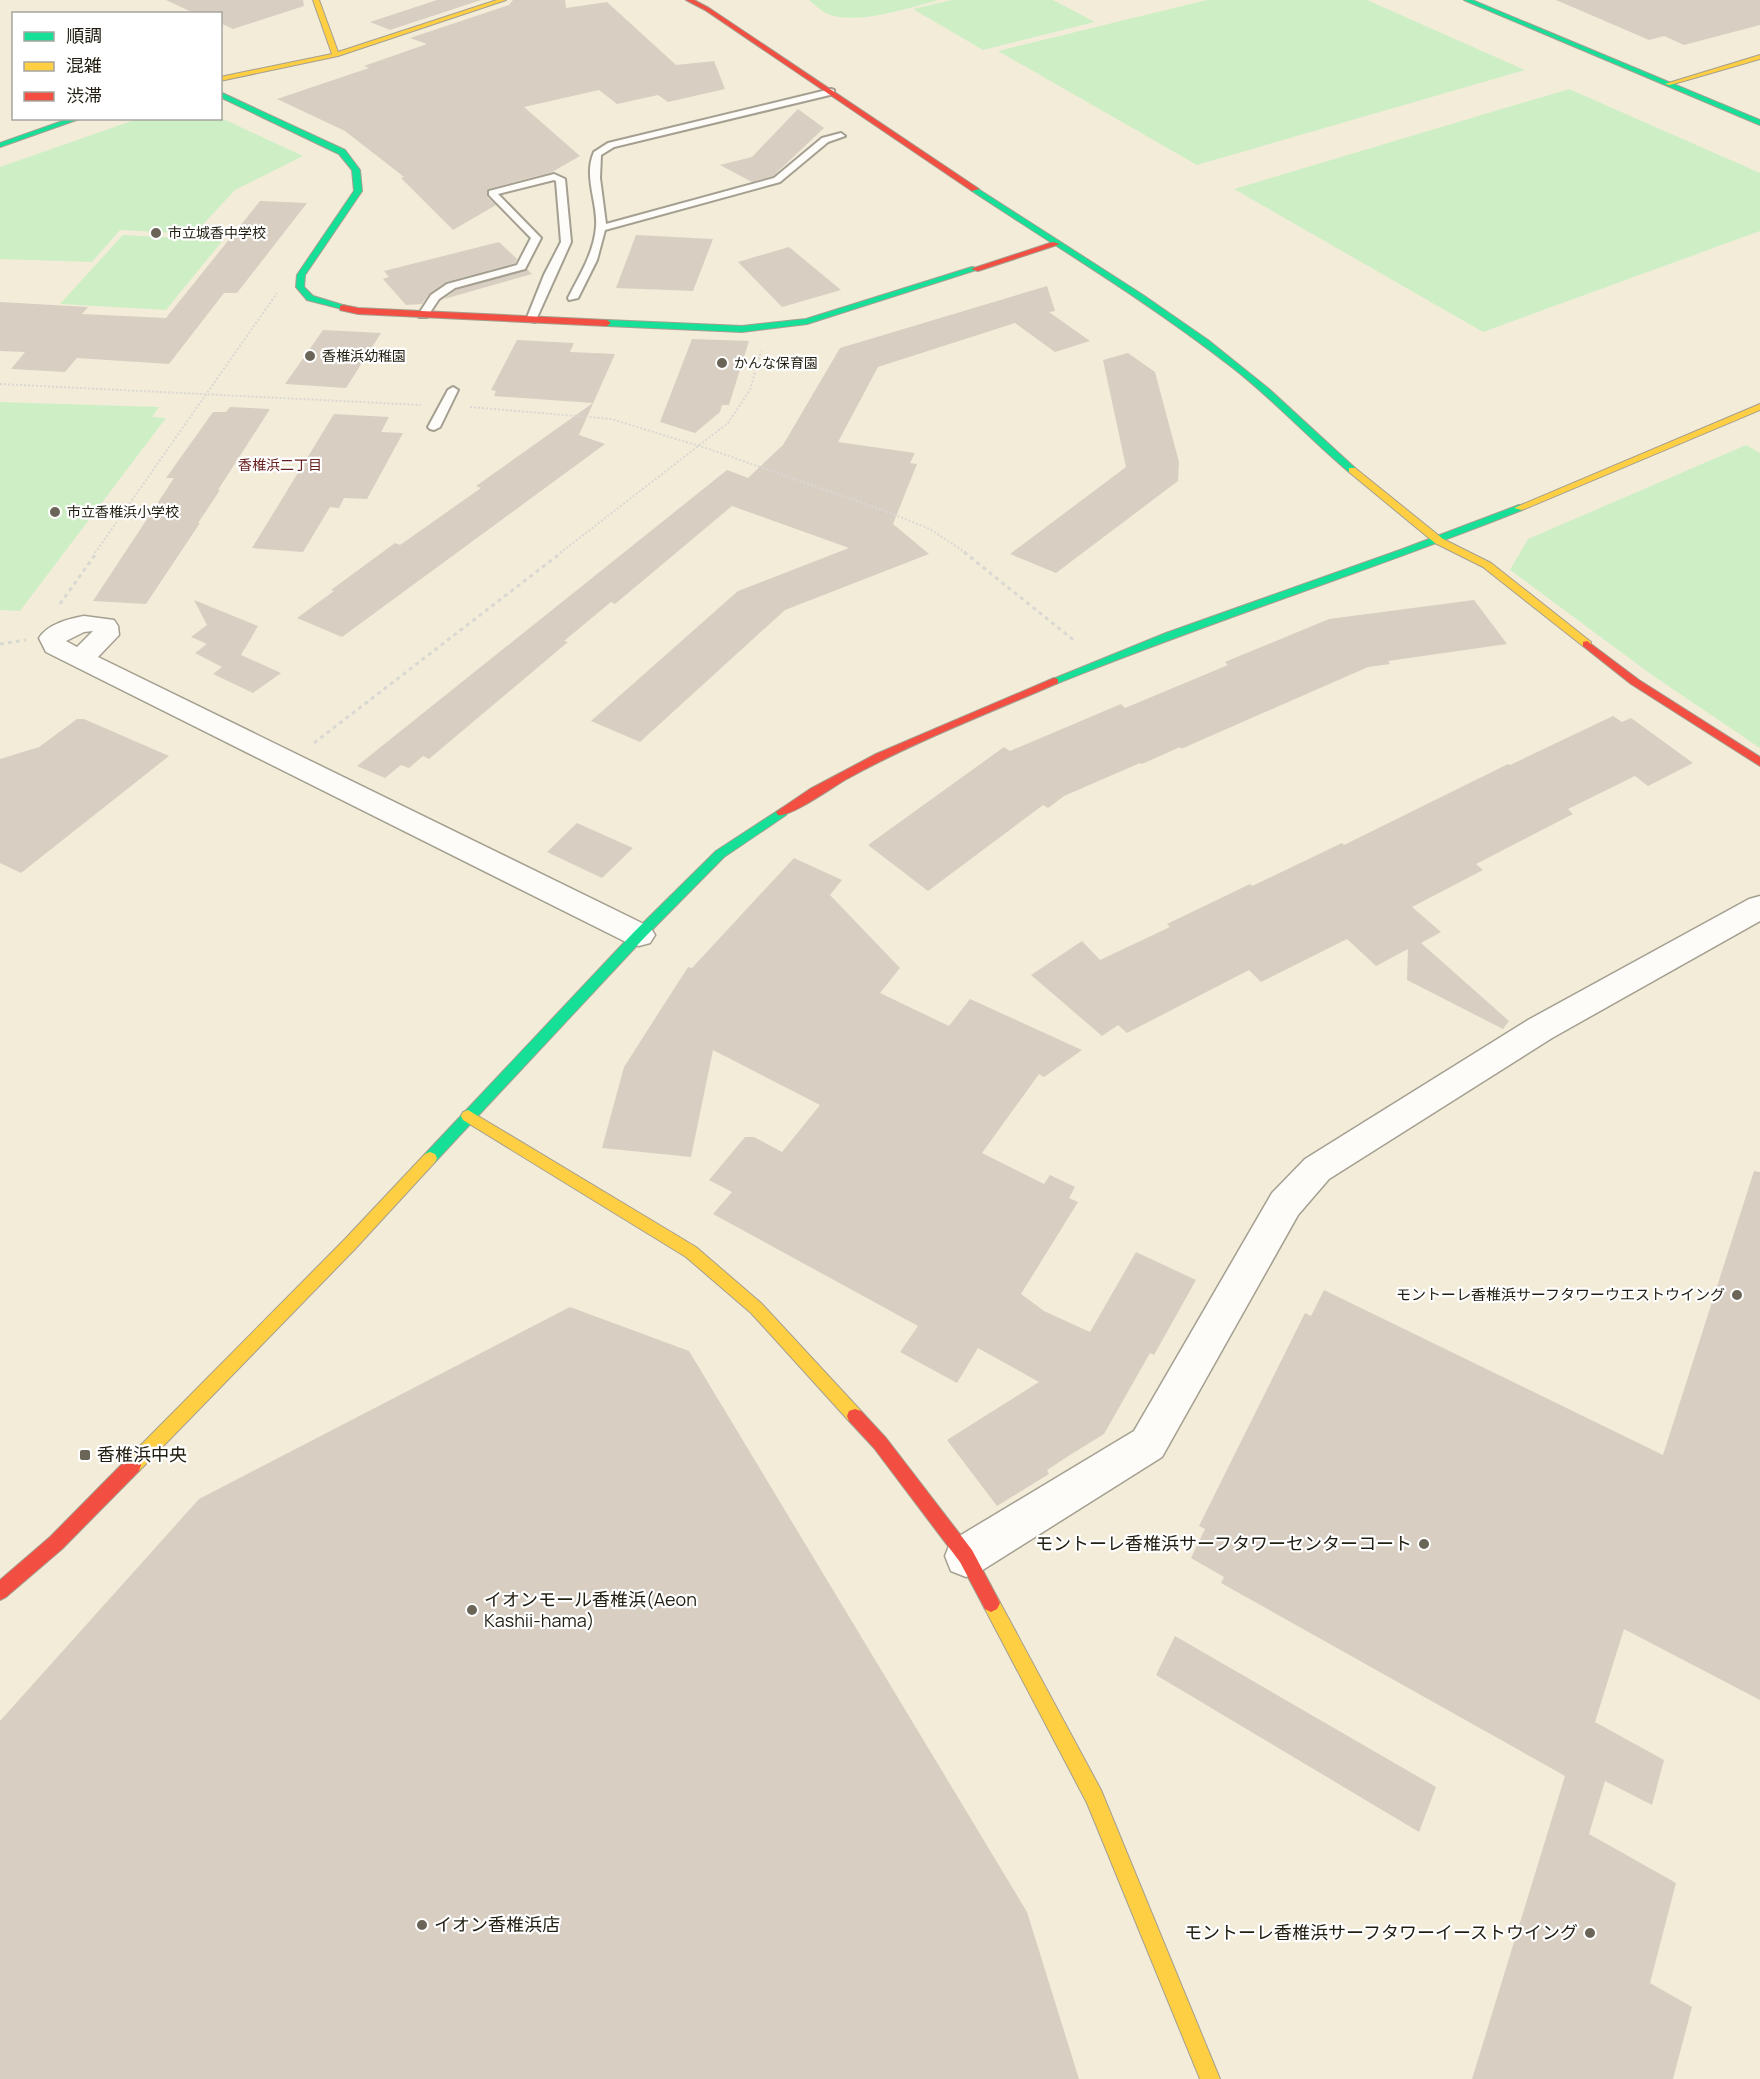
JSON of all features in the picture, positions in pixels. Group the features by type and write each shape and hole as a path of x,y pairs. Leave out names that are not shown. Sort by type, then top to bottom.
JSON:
{"street":[{"path":"316,0 336,55"},
{"path":"222,79 336,55 503,0"},
{"path":"689,0 707,9 1056,244 1142,297 1238,367 1332,454 1439,541 1487,565 1635,682 1760,762"},
{"path":"1467,0 1760,123"},
{"path":"1495,0 1760,110"},
{"path":"1668,84 1760,57"},
{"path":"222,95 342,152 357,171 359,184 354,198 301,275 300,287 303,292 327,305 358,311 742,329 807,321 1056,244"},
{"path":"0,146 74,120"},
{"path":"0,1591 73,1526 350,1244 639,935 720,854 821,786 956,723 1101,661 1208,620 1439,541 1760,407"},
{"path":"73,625 94,622 105,626 106,635 80,659 639,935"},
{"path":"966,1556 1148,1444 1285,1204 1317,1169 1540,1029 1760,906"},
{"path":"468,1116 691,1252 756,1308 880,1443 966,1556 1094,1797 1210,2079"}],"lane":[{"path":"573,298 594,260 601,228 593,167 597,154 611,146 831,92"},
{"path":"601,228 777,180 825,140 841,136"},
{"path":"423,315 435,297 451,286 522,267 536,238 492,193 554,177 561,179 566,242 549,275 531,320"},
{"path":"434,427 453,390"}],"path":[{"path":"73,625 60,603 284,283 301,275"},
{"path":"290,762 728,423 746,402 756,377 766,326"},
{"path":"0,384 520,410 611,419 698,445 930,529 1001,580 1046,620 1101,661"}],"green space":[{"path":"809,0 939,0 881,15 849,18 824,12"},
{"path":"952,0 1053,0 1095,22 983,50 913,9"},
{"path":"1207,0 1367,0 1525,70 1197,165 998,51"},
{"path":"1569,89 1760,173 1760,231 1483,332 1234,189"},
{"path":"222,118 303,156 235,190 194,234 120,230 92,262 0,259 0,167 134,120"},
{"path":"123,235 223,240 166,310 60,304"},
{"name":"市立香椎浜小学校","path":"0,402 159,407 152,417 166,418 20,611 0,610"},
{"path":"1746,445 1760,453 1760,748 1652,675 1510,570 1528,539"}],"building":[{"path":"166,0 303,0 304,6 233,29 222,24 222,12 192,12"},
{"path":"437,0 481,0 390,30 370,22"},
{"path":"513,0 565,0 566,8 607,2 676,65 714,61 725,89 668,102 658,95 617,104 599,90 524,107 580,156 552,172 488,189 487,197 496,205 453,230 401,178 404,177 345,131 277,99 369,68 364,66 427,44 410,38 509,5"},
{"path":"1556,0 1760,0 1760,25 1684,45 1664,36 1649,40"},
{"path":"798,109 824,128 773,176 752,182 720,165 752,157"},
{"path":"260,201 307,203 237,293 224,293 169,364 77,358 65,372 11,369 25,352 0,351 0,302 88,307 82,314 166,318"},
{"path":"636,235 713,239 693,291 616,288"},
{"path":"499,242 517,259 515,263 446,282 430,293 422,304 406,305 383,279 389,277 384,271"},
{"path":"789,247 841,290 782,307 738,262"},
{"path":"527,269 532,274 444,299 456,290"},
{"path":"1047,286 1055,311 1049,312 1090,341 1055,352 1015,323 878,367 838,442 915,453 910,463 917,464 893,524 929,554 785,610 640,742 591,721 738,591 849,548 732,506 615,604 611,602 564,641 568,642 429,759 423,756 409,768 401,765 385,778 357,766 727,470 748,478 783,445 840,348"},
{"path":"323,330 381,333 346,388 285,384"},
{"path":"692,339 749,341 729,405 722,405 720,412 695,433 660,422"},
{"path":"517,340 574,343 570,352 615,354 579,435 605,444 342,637 297,618 395,543 400,545 481,488 476,486 593,403 494,396 496,391 491,390"},
{"path":"1128,353 1155,372 1179,462 1178,481 1056,573 1010,554 1126,467 1103,360"},
{"path":"230,407 270,409 198,523 200,523 146,604 93,601 174,478 166,478 213,412 226,412"},
{"path":"334,414 389,417 381,432 403,433 367,499 344,498 339,508 330,507 303,552 252,548"},
{"path":"194,600 258,626 241,655 281,673 253,693 213,674 222,667 195,653 207,644 191,637 207,625"},
{"path":"1474,600 1507,644 1388,661 1390,664 1368,667 1181,749 1180,747 1140,763 1064,796 1048,808 1043,805 928,891 868,845 1004,747 1010,751 1121,704 1125,708 1228,665 1225,662 1329,619"},
{"path":"1613,716 1622,722 1631,718 1693,763 1648,786 1635,776 1568,809 1573,814 1476,864 1483,870 1412,907 1441,932 1421,943 1509,1021 1503,1029 1407,980 1408,949 1376,966 1347,939 1261,982 1249,970 1127,1033 1118,1025 1102,1036 1031,975 1082,941 1100,960 1170,927 1167,924 1250,884 1252,886 1342,843 1344,845 1508,764"},
{"path":"77,719 84,719 169,756 21,873 0,863 0,759 39,747"},
{"path":"577,823 633,848 602,878 547,852"},
{"path":"794,858 842,880 830,895 900,968 880,993 949,1026 970,999 1082,1050 1044,1077 1039,1074 982,1153 1044,1184 1050,1175 1075,1187 1069,1198 1078,1202 1021,1294 1044,1311 1090,1332 1136,1252 1196,1280 1154,1355 1150,1353 1104,1434 1047,1470 1049,1474 997,1506 947,1440 1039,1382 978,1348 957,1383 900,1352 918,1326 713,1214 732,1192 709,1180 745,1137 754,1137 782,1152 820,1105 713,1050 691,1157 602,1148 624,1067 688,967 692,968"},
{"name":"モントーレ香椎浜サーフタワーセンターコート","path":"1754,1171 1760,1172 1760,1700 1624,1629 1595,1722 1664,1760 1652,1805 1605,1781 1589,1834 1676,1883 1650,1983 1692,2007 1673,2079 1472,2079 1565,1776 1221,1583 1224,1577 1191,1558 1205,1529 1199,1526 1305,1313 1311,1316 1324,1290 1663,1455"},
{"name":"イオンモール香椎浜(Aeon Kashii-hama)","path":"570,1307 689,1351 1027,1912 1079,2079 0,2079 0,1721 199,1499"},
{"path":"1175,1636 1436,1787 1419,1832 1156,1675"}],"traffic: fast":[{"path":"1467,0 1760,123"},
{"path":"222,95 342,152 356,170 358,191 301,275 300,287 310,298 343,308"},
{"path":"0,145 73,120"},
{"path":"975,189 1205,342 1266,391 1352,470"},
{"path":"607,323 742,329 807,321 975,269"},
{"path":"1054,681 1170,635 1519,508"},
{"path":"430,1158 639,935 720,854 782,812"}],"traffic: slow":[{"path":"316,0 336,55"},
{"path":"222,79 336,55 503,0"},
{"path":"1668,84 1760,57"},
{"path":"1519,508 1760,407"},
{"path":"1352,470 1439,541 1487,565 1587,644"},
{"path":"468,1116 691,1252 756,1308 855,1416"},
{"path":"133,1465 350,1244 430,1158"},
{"path":"991,1603 1094,1797 1210,2079"}],"traffic: jam":[{"path":"689,0 707,9 975,189"},
{"path":"975,269 1056,244"},
{"path":"343,308 358,311 607,323"},
{"path":"1587,644 1635,682 1760,762"},
{"path":"782,812 814,792 881,757 1054,681"},
{"path":"855,1416 880,1443 966,1556 991,1603"},
{"path":"0,1591 56,1543 133,1465"}],"place":[{"name":"市立城香中学校","path":"156,233"},
{"name":"香椎浜幼稚園","path":"310,356"},
{"name":"かんな保育園","path":"722,363"},
{"name":"市立香椎浜小学校","path":"55,512"},
{"name":"モントーレ香椎浜サーフタワーウエストウイング","path":"1737,1295"},
{"name":"香椎浜中央","path":"85,1455"},
{"name":"モントーレ香椎浜サーフタワーセンターコート","path":"1424,1544"},
{"name":"イオンモール香椎浜(Aeon Kashii-hama)","path":"472,1610"},
{"name":"イオン香椎浜店","path":"422,1925"},
{"name":"モントーレ香椎浜サーフタワーイーストウイング","path":"1590,1933"}],"district":[{"name":"香椎浜二丁目","path":"280,465"}]}
